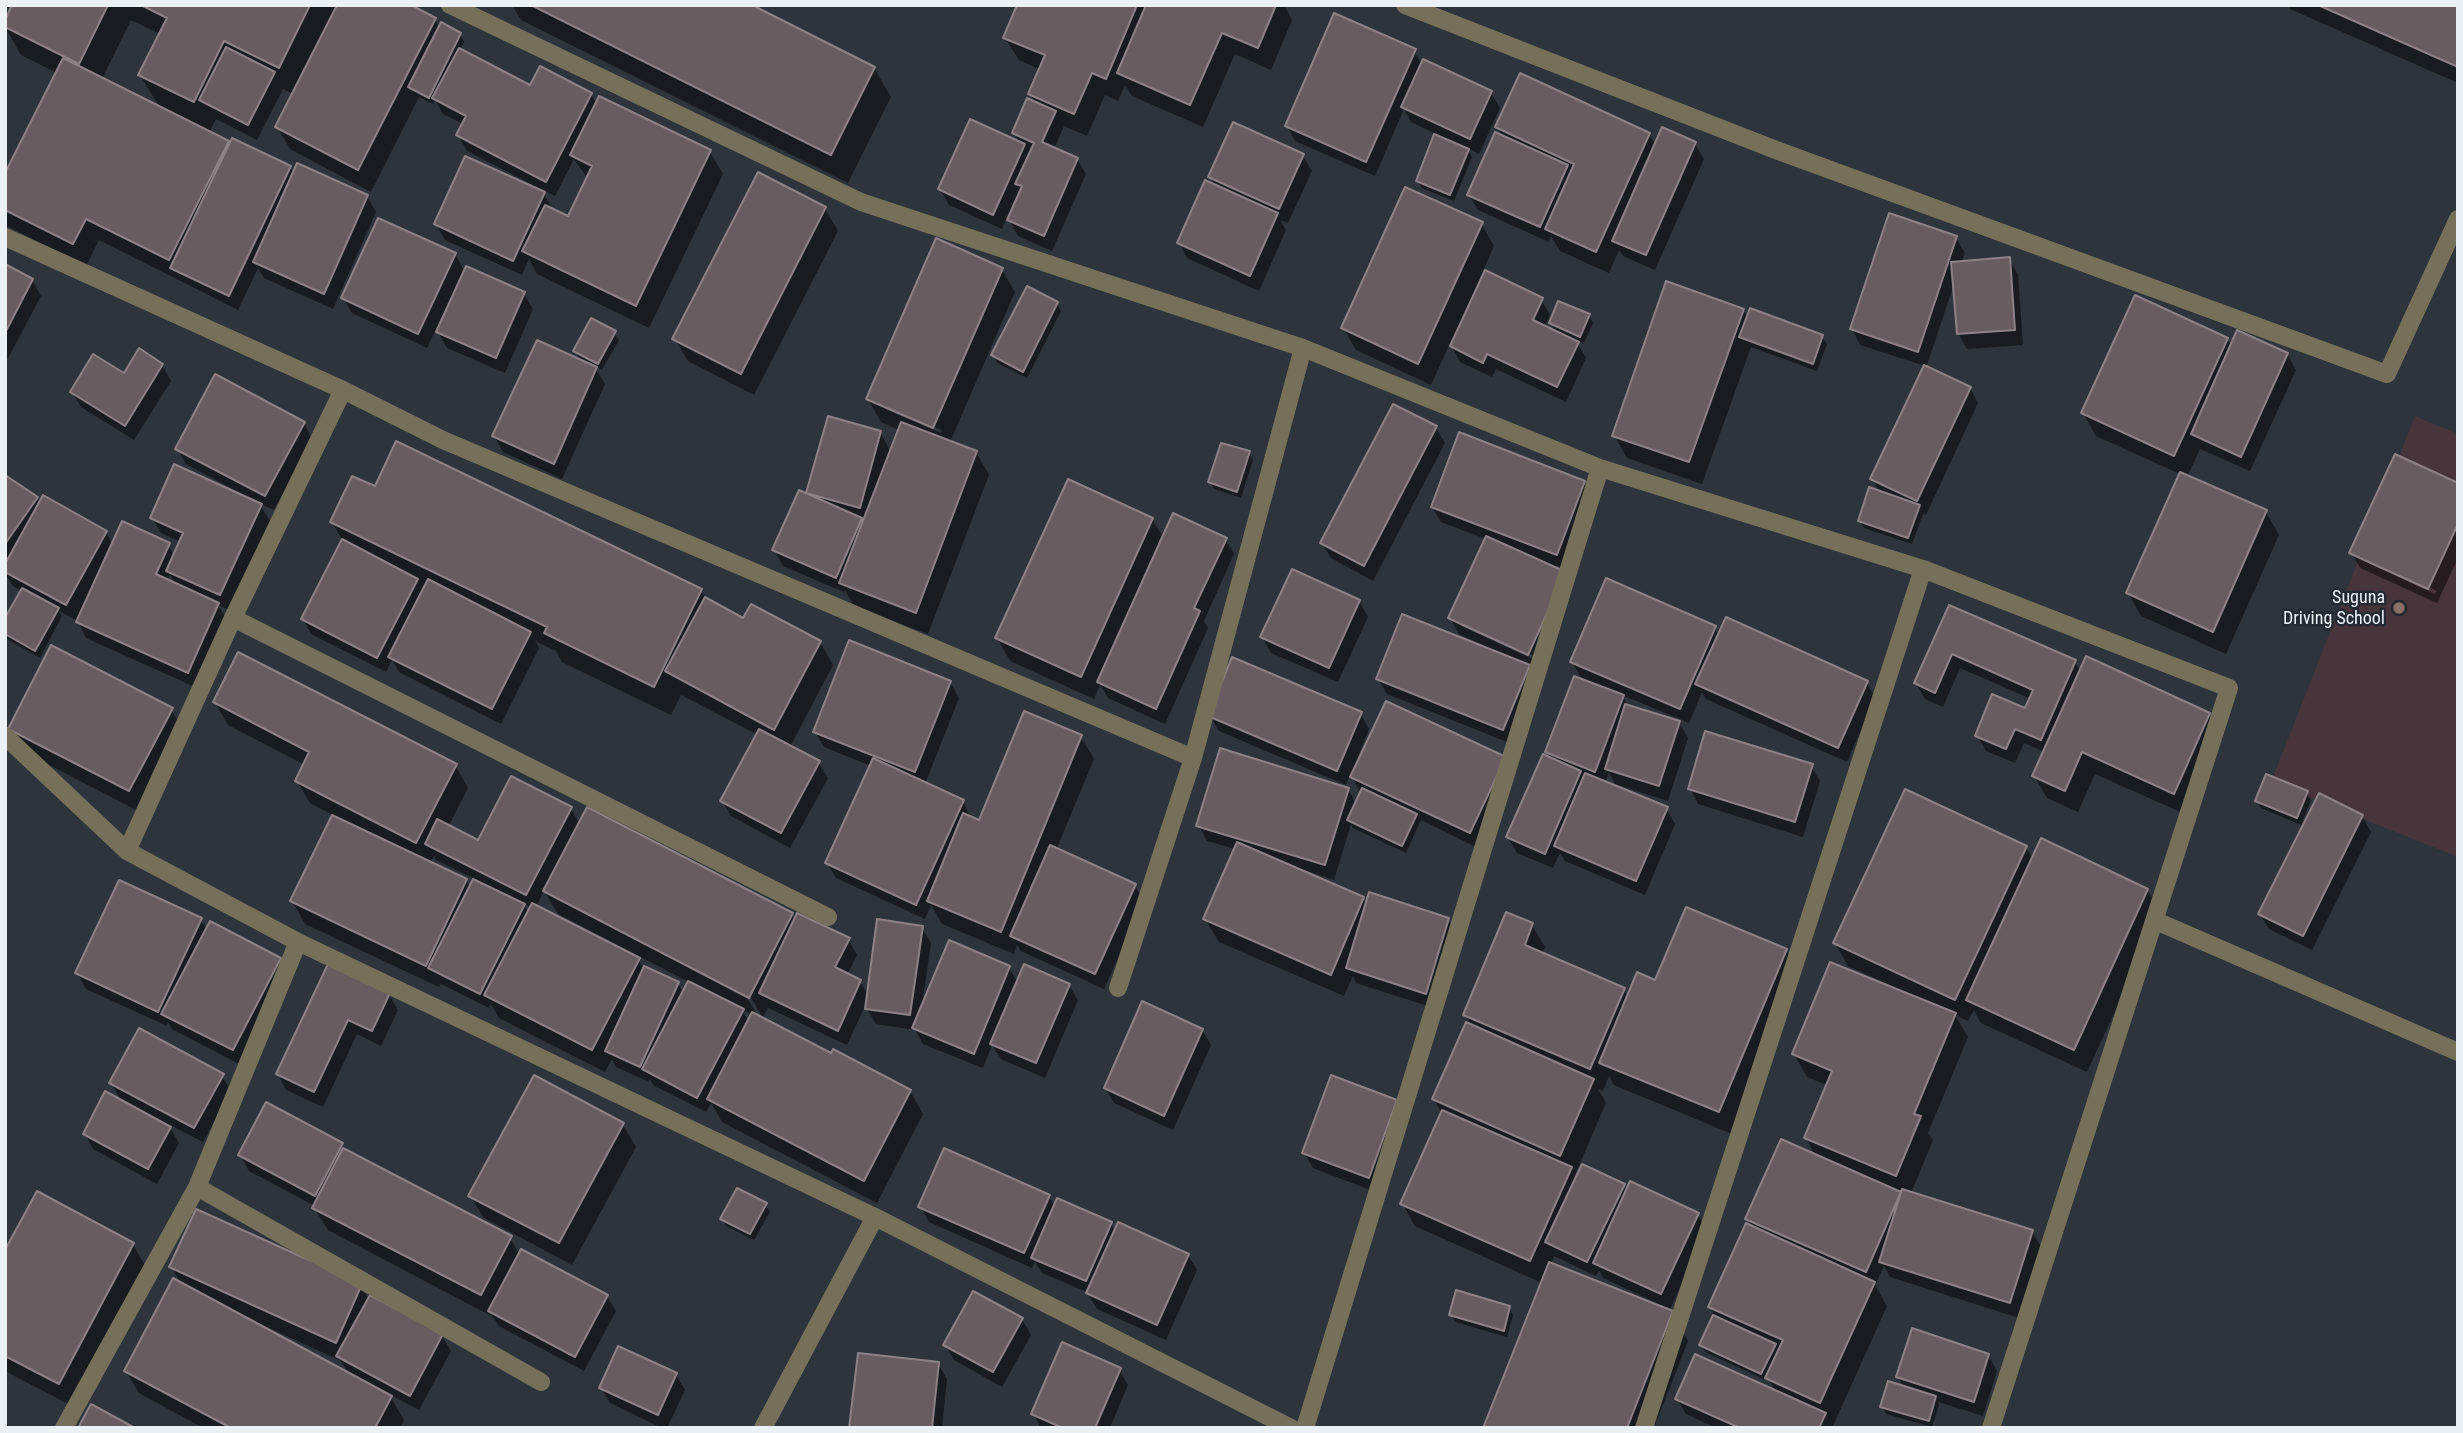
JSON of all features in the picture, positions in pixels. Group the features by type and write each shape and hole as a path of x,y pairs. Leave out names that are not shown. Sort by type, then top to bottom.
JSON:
{"street":[{"path":"450,5 861,202 1303,348 1600,468 1923,569 2230,688 1991,1428"},
{"path":"1405,5 1776,150 2387,374 2458,219"},
{"path":"5,237 343,390 443,440 1193,758"},
{"path":"1118,988 1193,758 1303,348"},
{"path":"127,851 233,618 343,390"},
{"path":"1305,1428 1600,468"},
{"path":"1644,1428 1923,569"},
{"path":"233,618 828,917"},
{"path":"5,736 127,851 298,942 875,1217 1291,1428"},
{"path":"2156,921 2458,1052"},
{"path":"64,1428 197,1187 298,942"},
{"path":"197,1187 541,1382"},
{"path":"762,1428 875,1217"}],"shaded area":[{"name":"Suguna Driving School","path":"2415,416 2458,434 2458,857 2271,782"}],"building":[{"path":"12,5 108,5 79,64 5,27 5,20"},
{"path":"141,5 310,5 279,68 224,41 194,102 138,75 167,18"},
{"path":"337,5 411,5 436,18 358,170 275,127"},
{"path":"531,5 752,5 875,67 831,155"},
{"path":"1017,5 1137,5 1106,79 1092,73 1074,114 1028,94 1045,55 1003,38"},
{"path":"1146,5 1276,5 1258,48 1222,33 1190,105 1117,73"},
{"path":"2318,5 2458,5 2458,67"},
{"path":"1334,13 1416,49 1366,162 1285,126"},
{"path":"441,22 461,33 429,98 408,87"},
{"path":"226,47 275,72 248,125 199,100"},
{"path":"459,48 530,85 540,66 592,93 546,182 456,135 466,116 432,98"},
{"path":"63,58 229,141 169,260 86,219 73,244 5,210 5,173"},
{"path":"1423,59 1492,91 1470,139 1401,107"},
{"path":"1520,73 1650,133 1596,252 1545,229 1574,164 1495,127"},
{"path":"599,96 711,150 636,306 522,251 545,205 568,216 592,166 570,155"},
{"path":"1027,98 1056,111 1042,142 1078,158 1044,236 1007,220 1022,186 1015,184 1034,143 1012,133"},
{"path":"970,119 1025,144 993,215 938,189"},
{"path":"1233,122 1304,154 1279,209 1208,177"},
{"path":"1662,127 1696,142 1646,255 1612,241"},
{"path":"1495,132 1568,165 1540,227 1467,195"},
{"path":"1434,134 1469,149 1450,195 1416,181"},
{"path":"232,138 291,166 229,296 170,268"},
{"path":"465,156 545,192 513,261 434,224"},
{"path":"297,163 368,195 324,294 253,262"},
{"path":"758,172 826,207 741,374 672,339"},
{"path":"1205,180 1278,213 1250,276 1177,243"},
{"path":"1405,187 1483,222 1418,364 1341,328"},
{"path":"1889,213 1957,236 1918,352 1850,329"},
{"path":"378,218 456,253 418,334 341,298"},
{"path":"936,238 1003,268 933,428 866,399"},
{"path":"2010,257 2015,330 1957,334 1951,262"},
{"path":"5,264 33,279 5,333"},
{"path":"466,266 525,292 496,358 436,332"},
{"path":"1485,270 1543,298 1533,320 1579,342 1557,387 1487,354 1483,363 1450,346"},
{"path":"1666,281 1744,309 1689,462 1612,436"},
{"path":"1027,286 1058,302 1023,372 991,355"},
{"path":"2135,295 2228,338 2174,456 2081,413"},
{"path":"1558,301 1590,314 1580,337 1549,323"},
{"path":"1750,308 1823,335 1813,364 1739,337"},
{"path":"591,318 616,331 598,364 573,351"},
{"path":"2237,330 2288,353 2241,457 2191,434"},
{"path":"537,340 597,367 554,464 492,436"},
{"path":"139,348 163,364 125,426 70,392 93,354 124,373"},
{"path":"1924,365 1971,387 1917,501 1870,479"},
{"path":"215,374 305,422 265,496 175,449"},
{"path":"1393,404 1437,426 1364,566 1320,543"},
{"path":"828,416 881,431 860,508 806,493"},
{"path":"901,422 977,451 916,613 839,583"},
{"path":"1459,432 1585,481 1557,555 1431,507"},
{"path":"396,441 702,589 654,687 544,633 547,627 330,522 352,476 375,486"},
{"path":"1221,443 1250,451 1237,492 1208,482"},
{"path":"2395,454 2458,483 2458,524 2428,589 2349,553"},
{"path":"174,464 262,504 220,595 166,571 183,533 150,518"},
{"path":"2180,472 2267,510 2213,632 2126,593"},
{"path":"5,475 38,497 5,544"},
{"path":"1068,479 1153,518 1081,677 995,638"},
{"path":"1869,487 1920,505 1908,538 1858,521"},
{"path":"799,490 862,518 836,578 772,550"},
{"path":"43,495 107,531 66,605 5,572 5,564"},
{"path":"1173,513 1227,538 1194,608 1200,611 1156,709 1097,682"},
{"path":"122,521 170,543 156,574 219,603 188,673 76,622"},
{"path":"1486,536 1566,572 1528,655 1448,618"},
{"path":"342,539 418,579 377,658 301,619"},
{"path":"1292,569 1360,600 1329,668 1260,637"},
{"path":"1606,578 1716,626 1680,709 1570,662"},
{"path":"428,579 531,632 492,709 388,657"},
{"path":"22,588 59,608 35,651 5,634 5,618"},
{"path":"705,597 743,618 751,604 821,641 774,730 665,671"},
{"path":"1949,605 2076,660 2041,740 2015,729 2006,749 1975,736 1992,694 2025,708 2033,690 1952,654 1935,693 1914,683"},
{"path":"1402,614 1530,665 1503,730 1376,679"},
{"path":"1726,617 1868,681 1838,748 1695,684"},
{"path":"849,640 951,681 915,772 813,732"},
{"path":"51,645 173,708 129,791 8,729"},
{"path":"238,652 457,764 416,843 295,781 309,752 213,702"},
{"path":"2086,656 2210,713 2174,794 2082,752 2065,791 2032,776"},
{"path":"1232,657 1362,712 1337,771 1208,716"},
{"path":"1574,676 1624,695 1595,772 1545,752"},
{"path":"1386,701 1506,757 1470,833 1350,777"},
{"path":"1625,704 1680,721 1659,786 1605,769"},
{"path":"1024,711 1082,735 1001,932 927,901 963,813 979,820"},
{"path":"759,729 820,761 781,833 720,801"},
{"path":"1705,731 1813,764 1795,822 1688,789"},
{"path":"1220,748 1349,788 1325,865 1196,826"},
{"path":"1543,754 1581,771 1545,854 1506,837"},
{"path":"873,758 964,800 916,905 825,863"},
{"path":"1585,773 1668,807 1636,881 1554,846"},
{"path":"2266,774 2308,791 2297,818 2255,801"},
{"path":"511,776 572,807 526,895 425,844 437,819 478,840"},
{"path":"1362,788 1417,814 1402,846 1347,820"},
{"path":"1905,789 2027,846 1955,1000 1833,943"},
{"path":"2319,793 2363,815 2303,936 2258,914"},
{"path":"587,807 793,913 749,998 543,891"},
{"path":"332,815 467,879 426,966 290,901"},
{"path":"2041,838 2148,889 2074,1050 1966,1000"},
{"path":"1237,842 1364,897 1331,975 1203,919"},
{"path":"1050,845 1136,884 1095,974 1010,936"},
{"path":"473,879 525,904 480,994 428,968"},
{"path":"119,880 202,918 158,1012 75,973"},
{"path":"1369,892 1449,918 1426,994 1346,968"},
{"path":"532,903 640,958 592,1050 484,995"},
{"path":"1686,907 1787,949 1719,1112 1599,1063 1637,972 1655,980"},
{"path":"1506,912 1533,923 1525,945 1625,988 1590,1069 1463,1015"},
{"path":"797,913 850,938 835,967 861,980 838,1031 759,993"},
{"path":"877,919 923,926 910,1015 865,1009"},
{"path":"210,921 281,958 233,1050 161,1014"},
{"path":"949,940 1010,966 974,1054 912,1028"},
{"path":"1830,962 1956,1013 1914,1114 1921,1116 1896,1176 1804,1138 1832,1071 1792,1054"},
{"path":"328,964 390,993 372,1031 348,1020 314,1092 276,1074"},
{"path":"1024,964 1070,984 1036,1063 990,1044"},
{"path":"644,966 679,982 640,1067 605,1051"},
{"path":"688,981 744,1009 697,1098 642,1069"},
{"path":"1142,1001 1203,1029 1164,1116 1104,1088"},
{"path":"752,1012 831,1053 833,1049 911,1090 864,1181 707,1099"},
{"path":"1466,1022 1594,1079 1560,1156 1432,1099"},
{"path":"139,1028 224,1074 194,1128 109,1083"},
{"path":"534,1075 624,1123 559,1243 468,1196"},
{"path":"1331,1075 1397,1100 1369,1178 1302,1153"},
{"path":"105,1091 171,1127 148,1169 83,1134"},
{"path":"266,1102 343,1143 315,1196 238,1155"},
{"path":"1442,1110 1572,1167 1530,1261 1400,1204"},
{"path":"1781,1139 1901,1192 1866,1272 1745,1219"},
{"path":"343,1148 512,1236 481,1295 312,1208"},
{"path":"944,1148 1050,1195 1024,1253 918,1207"},
{"path":"1582,1164 1625,1184 1587,1262 1545,1242"},
{"path":"1630,1181 1699,1213 1661,1294 1593,1263"},
{"path":"737,1188 767,1203 750,1234 720,1219"},
{"path":"1902,1189 2033,1230 2010,1303 1879,1262"},
{"path":"37,1191 134,1243 59,1384 5,1356 5,1250"},
{"path":"1057,1198 1112,1222 1086,1281 1031,1258"},
{"path":"196,1209 362,1284 336,1343 169,1267"},
{"path":"1118,1222 1189,1254 1157,1325 1086,1293"},
{"path":"1746,1223 1875,1282 1820,1403 1765,1378 1783,1340 1708,1307"},
{"path":"521,1249 608,1295 575,1357 488,1311"},
{"path":"1549,1262 1673,1311 1627,1428 1483,1428"},
{"path":"173,1278 392,1396 375,1428 231,1428 124,1371"},
{"path":"1456,1290 1510,1306 1504,1331 1449,1315"},
{"path":"973,1291 1023,1318 993,1372 943,1345"},
{"path":"370,1295 443,1334 410,1396 336,1356"},
{"path":"1713,1315 1776,1344 1761,1374 1699,1345"},
{"path":"1912,1328 1989,1354 1974,1402 1896,1377"},
{"path":"1062,1342 1121,1368 1095,1428 1063,1428 1031,1414"},
{"path":"618,1346 677,1373 658,1415 599,1388"},
{"path":"858,1353 939,1362 932,1428 849,1428"},
{"path":"1695,1354 1826,1413 1819,1428 1740,1428 1675,1399"},
{"path":"1888,1381 1936,1396 1929,1421 1880,1407"},
{"path":"91,1404 135,1428 78,1428"}],"place":[{"name":"Suguna Driving School","path":"2399,608"}]}
